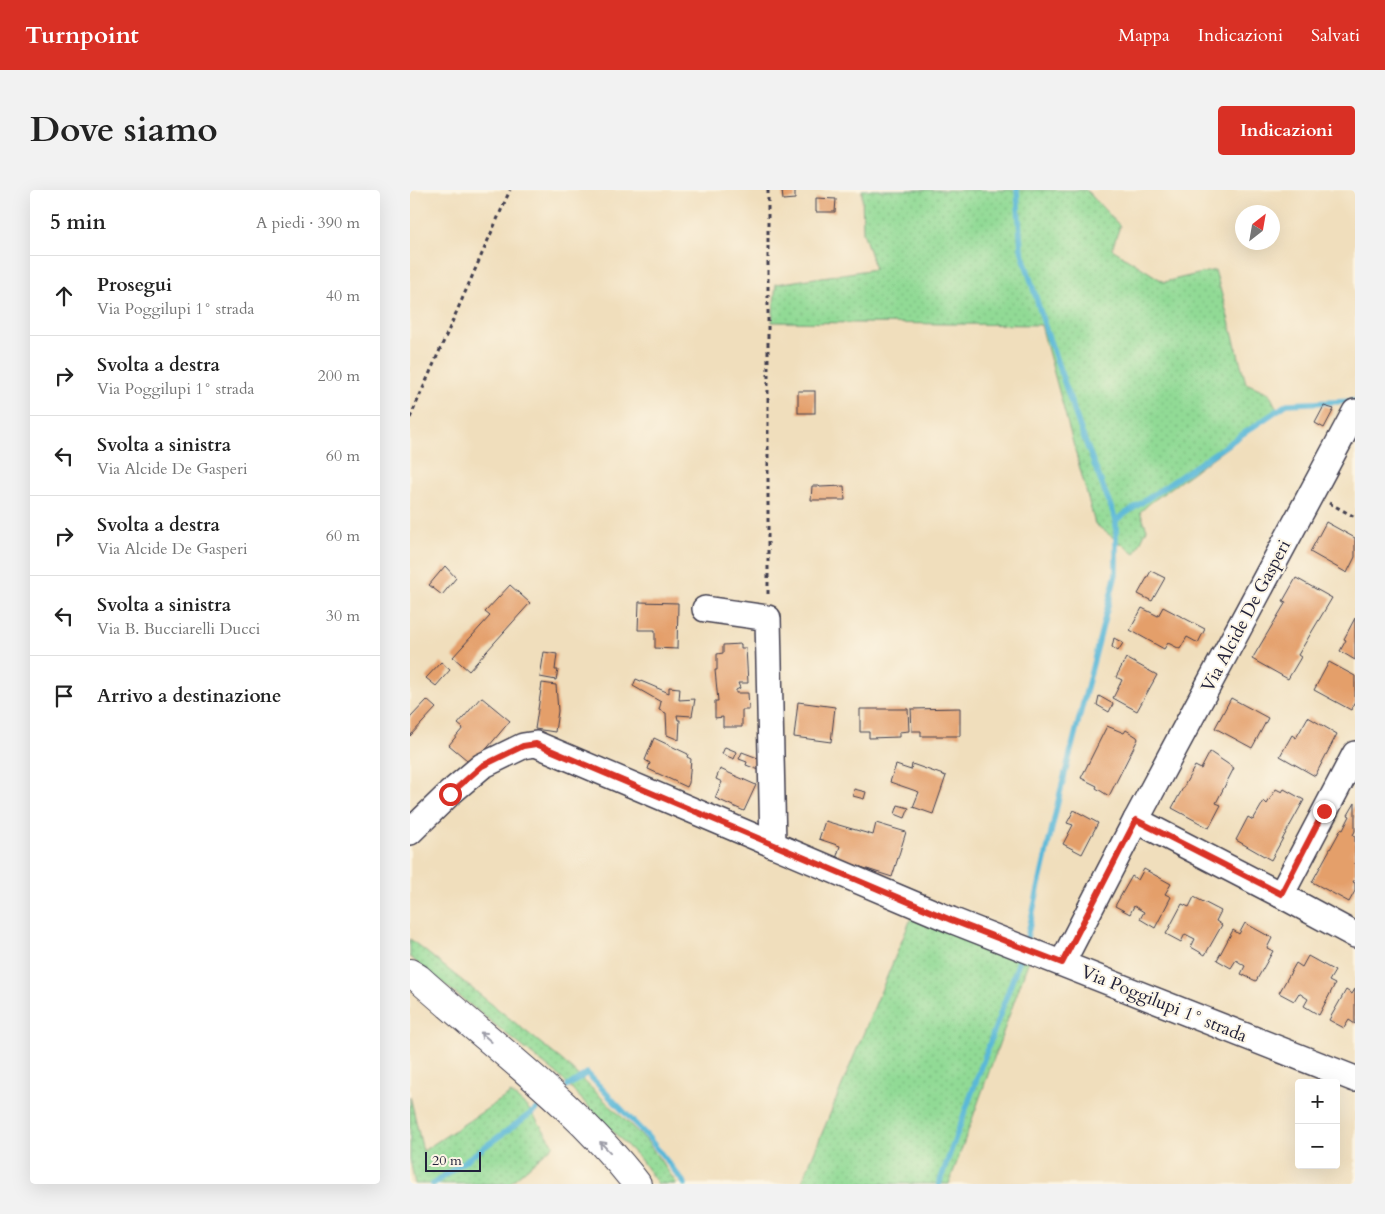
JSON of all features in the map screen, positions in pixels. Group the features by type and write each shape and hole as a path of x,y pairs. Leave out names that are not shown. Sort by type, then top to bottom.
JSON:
{"main road":[{"path":"412,973 566,1107 638,1184"}],"street":[{"name":"Via Alcide De Gasperi","path":"1062,963 1136,820 1355,412"},
{"path":"705,609 768,618 773,845"},
{"name":"Via Poggilupi 1° strada","path":"410,832 482,766 523,746 536,744 951,920 1355,1079"},
{"path":"1281,894 1355,754"},
{"path":"1136,820 1281,894 1355,935"}],"path":[{"path":"410,418 510,190"},
{"path":"768,190 768,618"},
{"path":"1312,494 1355,517"}],"green space":[{"path":"862,190 1086,190 1120,226 1112,249 1164,282 1215,270 1246,383 1269,393 1278,411 1140,512 1147,529 1135,554 1095,524 1041,325 772,322 776,284 875,269 863,232"},
{"path":"915,909 1030,957 949,1184 801,1184"},
{"path":"410,939 563,1061 646,1140 677,1184 658,1184 640,1159 558,1075 410,957"},
{"path":"511,1093 529,1109 554,1145 509,1184 415,1184 410,1159 410,1096 423,1151"}],"building":[{"path":"782,190 795,190 795,199 783,200"},
{"path":"816,198 836,199 835,212 816,212"},
{"path":"798,391 815,391 815,413 798,413"},
{"path":"1324,406 1334,409 1324,428 1315,423"},
{"path":"812,486 844,486 845,500 811,500"},
{"path":"1326,522 1355,538 1355,557 1347,573 1310,552"},
{"path":"445,566 456,578 442,595 429,585"},
{"path":"1151,571 1165,578 1152,601 1138,594"},
{"path":"1296,578 1332,598 1298,655 1301,657 1288,679 1252,659 1286,602 1283,601"},
{"path":"510,585 530,603 469,671 453,657 490,616 485,612"},
{"path":"639,602 678,603 677,649 655,648 655,630 638,630"},
{"path":"1163,607 1205,629 1198,643 1187,637 1180,649 1168,643 1164,649 1130,630 1142,608 1158,616"},
{"path":"1355,618 1355,660 1340,651"},
{"path":"1114,638 1123,643 1118,651 1112,647"},
{"path":"741,644 741,648 746,648 748,683 738,683 740,688 736,690 736,693 748,693 749,710 742,710 742,727 723,727 723,717 715,718 715,701 718,701 715,670 717,670 717,654 723,653 723,645"},
{"path":"544,652 557,654 555,670 558,670 556,680 540,677"},
{"path":"1126,658 1157,675 1137,711 1113,698 1122,680 1116,677"},
{"path":"441,662 450,670 436,686 426,678"},
{"path":"1329,662 1355,676 1355,702 1351,710 1314,690"},
{"path":"636,679 669,693 669,687 680,688 679,700 695,699 692,716 677,715 678,720 680,720 679,740 667,735 666,713 659,710 661,702 633,686"},
{"path":"542,683 556,685 558,711 555,732 535,729"},
{"path":"1099,696 1113,704 1109,712 1097,705"},
{"path":"481,697 510,721 473,765 449,745 463,728 458,724"},
{"path":"1231,698 1268,718 1252,748 1215,728"},
{"path":"427,700 436,708 410,736 410,718"},
{"path":"798,702 835,707 831,742 794,737"},
{"path":"960,708 960,736 921,736 921,731 912,731 911,709"},
{"path":"860,709 908,709 909,731 899,732 899,737 869,738 869,732 860,732"},
{"path":"1308,717 1337,734 1315,776 1280,756 1292,735 1296,738"},
{"path":"1107,726 1124,733 1126,730 1138,739 1109,796 1096,788 1097,786 1081,778"},
{"path":"654,738 688,754 687,757 691,759 687,787 648,769 650,763 645,760"},
{"path":"725,747 737,752 734,759 722,754"},
{"path":"742,752 763,760 759,770 746,765 747,762 739,759"},
{"path":"1210,752 1234,768 1216,803 1221,805 1209,828 1172,808 1195,766 1201,769"},
{"path":"912,764 946,776 933,814 913,807 919,792 890,782 896,765 911,770"},
{"path":"720,769 756,785 744,811 715,798 722,782 716,779"},
{"path":"854,789 866,792 864,799 853,796"},
{"path":"1276,789 1282,792 1284,789 1304,800 1271,860 1236,840 1248,817 1253,820 1264,801 1267,804"},
{"path":"1355,803 1355,831 1353,835 1355,836 1355,879 1353,882 1355,883 1355,891 1349,902 1312,882 1341,829 1343,830 1350,816 1348,815"},
{"path":"898,805 909,808 905,818 895,814"},
{"path":"1074,810 1098,823 1082,854 1063,844 1073,825 1067,823"},
{"path":"825,821 873,835 876,823 906,832 892,877 836,859 840,846 819,839"},
{"path":"1144,869 1171,884 1165,894 1171,897 1155,928 1140,919 1144,912 1134,906 1130,914 1115,906 1132,876 1138,880"},
{"path":"1194,897 1221,911 1216,921 1222,925 1205,955 1191,947 1195,939 1185,934 1181,942 1166,934 1182,904 1189,907"},
{"path":"1245,923 1272,938 1267,948 1273,951 1256,981 1241,974 1245,966 1236,960 1231,968 1217,960 1233,930 1239,934"},
{"path":"1308,956 1335,971 1329,981 1335,984 1319,1015 1304,1006 1308,999 1299,993 1294,1001 1279,993 1296,963 1302,967"},
{"path":"1355,989 1355,1024 1349,1020 1344,1028 1329,1020 1346,990 1352,994"}],"waterway":[{"path":"1017,190 1021,249 1046,330 1082,433 1116,520 1116,574 1060,793 1026,942"},
{"path":"1116,520 1287,404 1355,401"},
{"path":"939,1184 1022,953"},
{"path":"568,1086 587,1073 648,1137 685,1184"},
{"path":"433,1184 537,1109"}],"route":[{"path":"450,794 482,766 523,746 536,744 951,920 1062,963 1136,820 1281,894 1324,811"}]}
